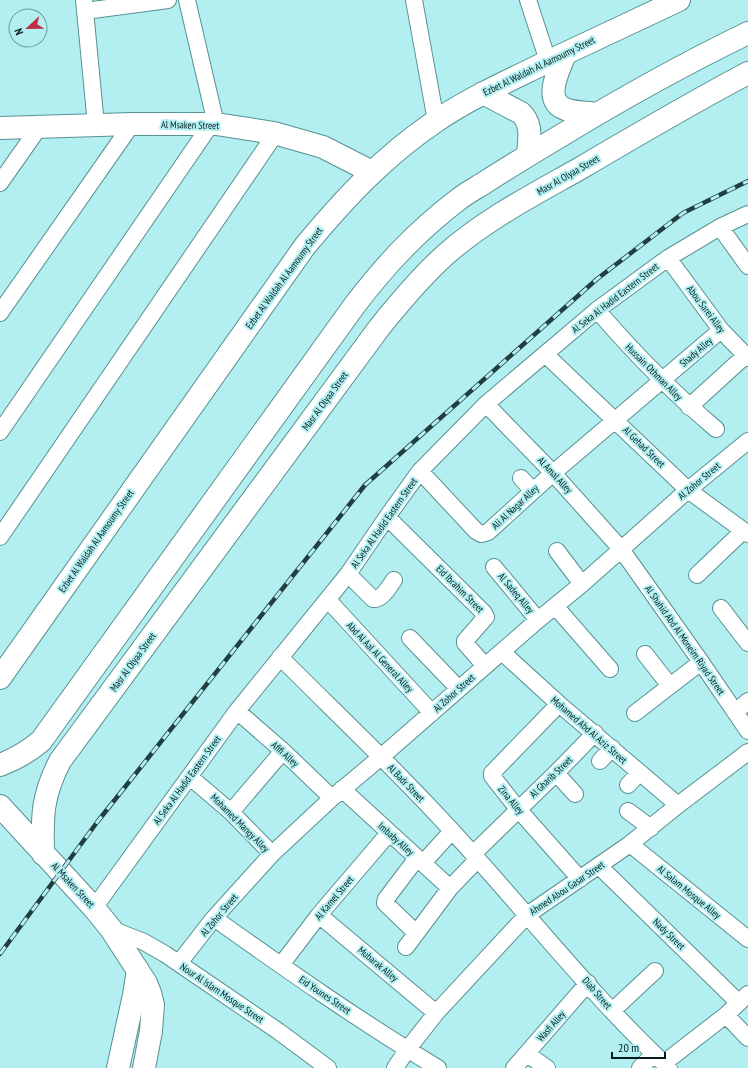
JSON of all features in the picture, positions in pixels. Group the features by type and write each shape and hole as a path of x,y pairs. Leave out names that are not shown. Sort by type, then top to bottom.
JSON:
{"street":[{"path":"96,125 84,5 168,0"},
{"path":"0,432 213,124 187,0"},
{"path":"414,0 436,121"},
{"path":"528,0 557,57 552,89 553,96 557,103 562,108 569,110 597,114"},
{"name":"Ezbet Al Waldah Al Aamoumy Street","path":"0,678 306,246 337,207 372,172 403,145 436,121 483,92 679,0"},
{"path":"0,765 28,752 41,741 354,306 383,269 422,229 461,198 528,155 654,81 748,33"},
{"name":"Masr Al Olyaa Street","path":"43,854 42,819 45,798 51,779 60,761 379,328 412,288 445,256 474,232 509,209 707,94 748,73"},
{"path":"483,92 521,113 526,118 529,123 530,130 528,155"},
{"path":"0,313 132,124"},
{"name":"Al Msaken Street","path":"0,128 132,124 213,124 276,133 323,147 372,172"},
{"path":"0,183 40,126"},
{"path":"0,537 276,133"},
{"name":"Al Seka Al Hadid Eastern Street","path":"94,908 237,711 348,574 386,517 420,471 486,404 597,310 668,258 720,227 748,214"},
{"path":"720,227 748,266"},
{"path":"422,229 445,256"},
{"name":"Abou Sarei Alley","path":"668,258 722,330 747,357"},
{"name":"Hussain Othman Alley","path":"597,310 628,346 662,381 716,429"},
{"name":"Shady Alley","path":"614,419 662,381 722,330"},
{"name":"Al Gehad Street","path":"545,354 688,490 745,532"},
{"path":"690,407 747,357"},
{"name":"Al Amal Alley","path":"486,404 553,473 621,549"},
{"name":"Ali Al Nagar Alley","path":"420,471 476,532 480,534 488,532 614,419"},
{"name":"Al Zohor Street","path":"179,963 214,918 272,854 337,793 582,584 688,490 748,441"},
{"path":"521,478 533,491"},
{"name":"Eid Ibrahim Street","path":"386,517 485,614 485,618 465,641 465,643 485,666"},
{"path":"697,575 745,532"},
{"name":"Al Shahid Abd Al Moneim Riyad Street","path":"621,549 748,731"},
{"path":"557,551 582,584"},
{"name":"Al Sadeq Alley","path":"494,567 538,620"},
{"path":"348,574 373,599 377,600 394,580"},
{"name":"Abd Al Aal Al General Alley","path":"328,600 432,713"},
{"path":"555,606 610,669"},
{"path":"721,608 748,643"},
{"path":"410,638 459,689"},
{"name":"Mohamed Abd Al Aziz Street","path":"502,652 559,704 612,748 634,779 678,806"},
{"path":"645,654 670,686"},
{"name":"Al Badr Street","path":"280,658 381,757 452,831 527,915"},
{"path":"635,713 701,662"},
{"path":"735,712 748,701"},
{"name":"Zina Alley","path":"559,704 492,773 493,778 518,809 580,879"},
{"name":"Afifi Alley","path":"237,711 283,751 337,793"},
{"name":"Al Gharib Street","path":"406,947 475,856 518,809 595,733"},
{"path":"600,761 612,748"},
{"path":"231,812 283,751"},
{"name":"Ahmed Abou Gasar Street","path":"395,1068 436,1013 527,915 630,844 748,752"},
{"path":"556,773 575,794"},
{"name":"Mohamed Mangy Alley","path":"190,777 231,812 272,854"},
{"name":"Imbaby Alley","path":"337,793 389,833 450,888"},
{"name":"Al Msaken Street","path":"0,806 94,908 111,929 146,983 153,1005 148,1066"},
{"path":"628,810 651,828"},
{"path":"416,933 386,905 385,901 420,861 452,831"},
{"name":"Al Kamel Street","path":"280,965 320,914 389,833"},
{"name":"Al Salam Mosque Alley","path":"630,844 745,933"},
{"name":"Nady Street","path":"600,866 744,998"},
{"name":"Mubarak Alley","path":"320,914 436,1013"},
{"name":"Diab Street","path":"527,915 612,1011 663,1062"},
{"name":"Eid Younes Street","path":"214,918 280,965 407,1050 438,1068"},
{"name":"Nour Al Islam Mosque Street","path":"111,929 144,942 179,963 278,1031 328,1068"},
{"path":"118,1068 138,970"},
{"path":"612,1011 655,971"},
{"name":"Wasfi Alley","path":"514,1068 588,983"},
{"path":"640,1068 663,1062 726,1015 744,998"},
{"path":"726,1015 748,1038"},
{"path":"527,1054 547,1068"}],"railway":[{"path":"0,954 98,821 365,485 597,279 683,213 748,181"}]}
